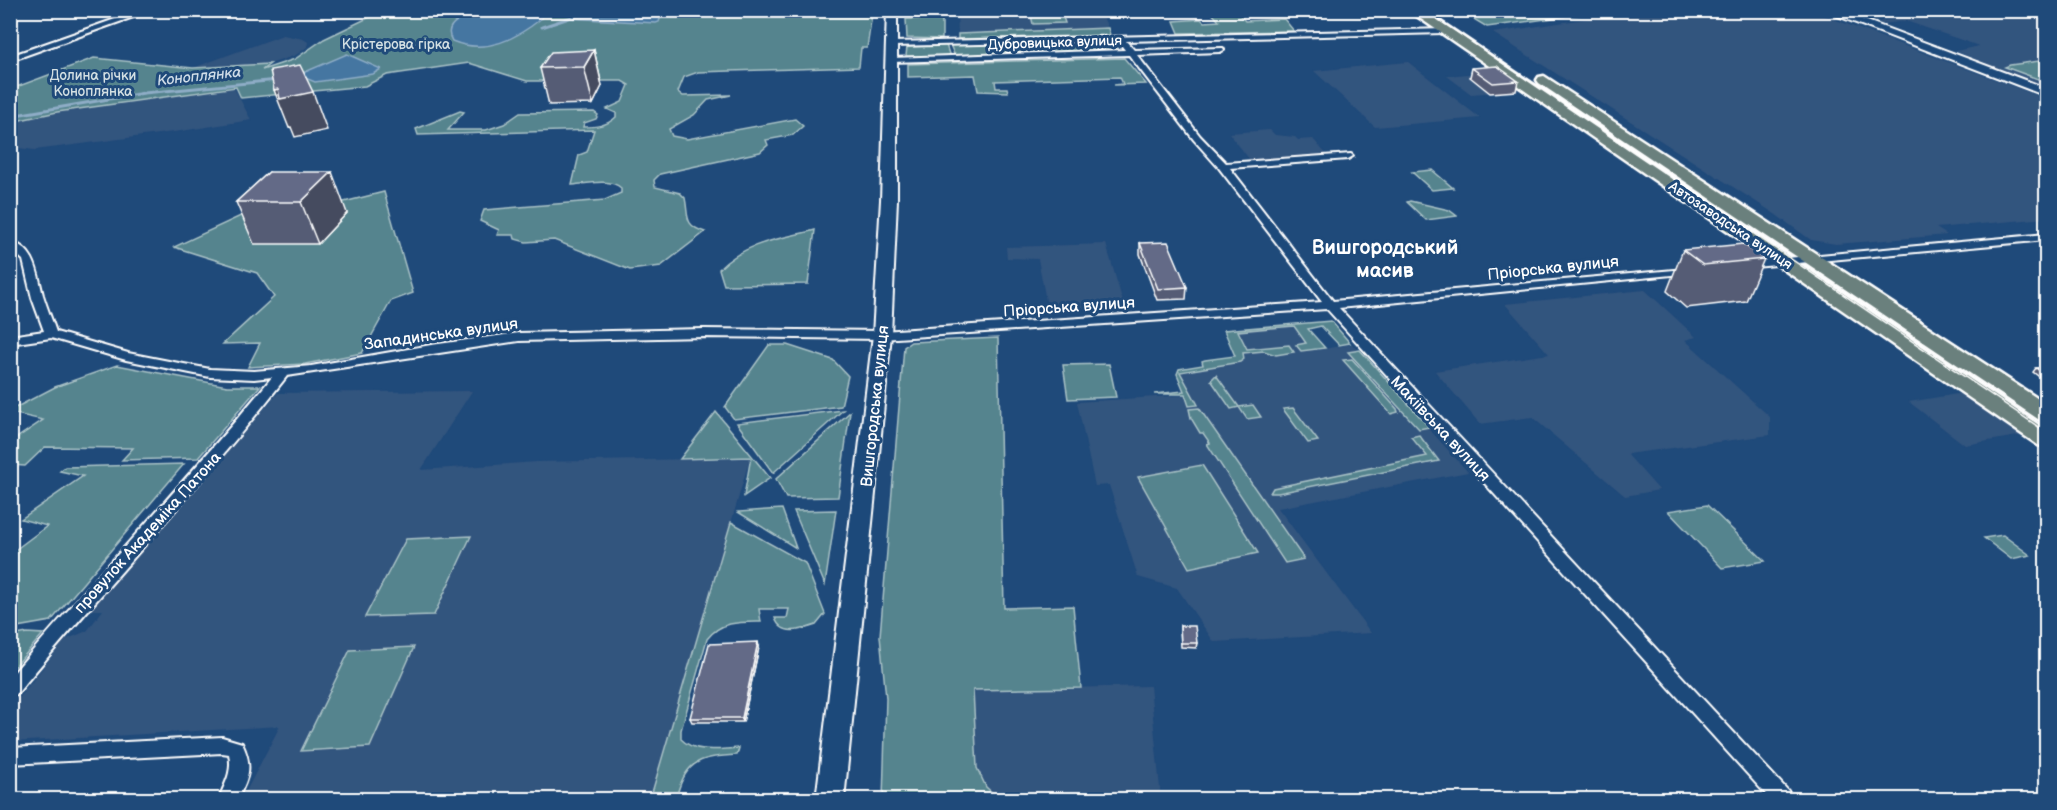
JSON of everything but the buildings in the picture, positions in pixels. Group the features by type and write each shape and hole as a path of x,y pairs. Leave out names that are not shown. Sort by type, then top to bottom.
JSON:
{"main road":[{"name":"Автозаводська вулиця","path":"1414,10 2046,440"},
{"name":"Автозаводська вулиця","path":"1441,10 2046,414"},
{"path":"1827,10 2046,92"},
{"name":"Вишгородська вулиця","path":"830,800 882,335 889,212 892,11"}],"street":[{"path":"10,59 150,10"},
{"path":"873,10 892,11"},
{"name":"Дубровицька вулиця","path":"891,52 1120,38 1444,31"},
{"name":"Макіївська вулиця","path":"1120,38 1197,138 1223,166 1330,305 1784,800"},
{"name":"Дубровицька вулиця","path":"891,52 1132,53 1220,50"},
{"path":"1223,166 1348,156"},
{"path":"1737,266 1812,257 2046,237"},
{"path":"10,244 25,254 29,260 38,298 51,334"},
{"name":"Пріорська вулиця","path":"882,335 1330,305 1703,269"},
{"name":"Западинська вулиця","path":"10,339 51,334 126,356 210,373 254,375 282,374 519,337 704,333 882,335"},
{"name":"провулок Академіка Патона","path":"10,690 65,624 212,460 282,374"},
{"path":"10,756 235,748 240,756 241,766 238,780 227,800"}],"shaded area":[{"path":"491,10 536,11 543,15 522,32 500,43 477,46 452,41 449,34 450,27 455,23 469,16"},
{"path":"957,11 1079,11 1082,16 1102,15 1108,28 958,33"},
{"path":"1617,11 1812,11 2046,99 2046,218 1936,228 1947,235 1836,244 1811,240 1772,212 1493,33 1618,14"},
{"path":"1902,11 2046,11 2046,88 1981,64 1985,63 1956,51 1979,46 1906,21 1883,24 1877,22 1907,16"},
{"path":"662,13 659,22 656,23 569,18 572,15"},
{"path":"283,35 303,39 308,42 307,47 296,55 270,64 193,68"},
{"path":"347,54 381,69 373,74 315,82 298,75"},
{"path":"1408,62 1480,118 1375,127 1314,71"},
{"path":"1498,71 1525,90 1471,94 1447,76"},
{"path":"234,88 251,120 35,150 11,147 10,122 57,112 162,96"},
{"path":"1270,130 1275,135 1295,137 1298,140 1313,139 1326,154 1250,160 1229,133"},
{"path":"1106,244 1124,306 1048,311 1038,259 1007,258 1006,247"},
{"path":"1645,290 1696,337 1685,340 1770,417 1770,435 1627,454 1659,490 1625,496 1532,417 1480,424 1435,371 1549,354 1505,304"},
{"path":"1297,325 1318,350 1352,344 1468,472 1278,508 1371,633 1214,642 1177,588 1138,577 1109,485 1095,486 1077,402 1188,395 1176,373 1241,362 1227,331"},
{"path":"472,391 421,470 537,462 750,458 651,796 542,800 242,799 280,726 11,742 11,708 65,640 87,631 103,610 89,610 278,393"},
{"path":"1963,393 2023,435 1965,445 1909,402"},
{"path":"1150,686 1161,799 999,799 986,787 977,768 973,690"}],"green space":[{"path":"428,10 843,10 872,14 867,48 861,48 859,67 698,72 684,77 678,92 683,96 731,95 708,100 694,115 669,129 672,136 687,139 795,119 803,126 793,135 766,140 768,145 760,152 660,174 654,180 655,187 680,193 685,198 690,223 705,232 661,266 630,270 554,240 526,242 515,239 514,235 497,235 499,230 480,221 484,210 605,200 621,193 621,188 611,183 572,185 579,155 587,152 594,130 418,135 416,129 460,111 464,112 448,130 486,130 504,124 520,113 594,112 598,115 596,119 584,123 583,127 601,125 616,117 616,113 607,109 622,102 629,85 622,81 527,81 469,63 387,75 365,86 241,98 236,87 57,112 11,122 11,89 94,58 193,68 270,64 262,70 295,59 324,39 374,15"},
{"path":"1474,10 1604,11 1487,27 1462,12"},
{"path":"1030,11 1061,11 1065,23 1033,24"},
{"path":"1210,11 1236,11 1245,21 1284,19 1294,31 1179,33 1174,21 1201,19 1204,22 1219,21"},
{"path":"942,18 942,39 907,38 906,19"},
{"path":"1108,28 1110,35 958,39 958,34"},
{"path":"1110,41 1117,44 1118,50 955,56 950,45"},
{"path":"946,45 950,57 906,56 907,47"},
{"path":"1124,58 1146,84 1114,85 1123,84 1120,77 995,81 996,88 1007,88 1008,92 978,91 975,75 908,77 908,64"},
{"path":"2046,60 2046,82 2005,67 2010,65"},
{"path":"1432,170 1453,188 1432,190 1412,172"},
{"path":"384,192 413,293 391,301 362,353 305,364 248,367 260,343 223,344 274,297 257,273 174,247 260,207 324,207"},
{"path":"1407,202 1449,210 1457,216 1426,220"},
{"path":"815,230 808,284 724,285 719,269 740,253 776,239"},
{"path":"1331,321 1350,343 1339,345 1321,326 1308,329 1325,348 1301,351 1296,345 1306,343 1294,326 1238,331 1247,349 1289,345 1294,352 1276,355 1264,351 1243,353 1244,359 1240,362 1180,372 1198,405 1189,406 1185,394 1154,394 1184,391 1177,374 1179,369 1203,365 1202,361 1205,360 1235,356 1224,330"},
{"path":"998,338 1004,608 1073,606 1081,688 973,690 977,768 986,787 999,799 883,799 886,698 880,636 904,347 911,342"},
{"path":"769,345 787,345 833,360 848,376 841,406 734,419 725,407"},
{"path":"1360,350 1429,427 1419,429 1348,352"},
{"path":"1352,359 1398,412 1391,414 1343,360"},
{"path":"1109,364 1116,397 1068,399 1063,365"},
{"path":"117,365 227,386 260,386 198,458 122,460 133,448 45,447 25,466 11,465 11,442 43,420 11,413 11,410 55,387"},
{"path":"1216,375 1239,407 1231,409 1211,380"},
{"path":"1253,405 1261,417 1247,419 1239,407"},
{"path":"1199,408 1304,559 1285,563 1207,444 1210,443 1203,433 1200,433 1191,418 1189,409"},
{"path":"1293,408 1318,441 1308,443 1283,409"},
{"path":"843,410 773,473 737,423"},
{"path":"716,412 770,478 744,496 751,457 680,459"},
{"path":"850,412 838,497 786,498 776,479"},
{"path":"1419,435 1439,461 1270,493 1273,488 1427,456 1411,437"},
{"path":"184,464 51,621 11,628 11,553 47,526 21,519 83,476 60,471 65,467"},
{"path":"1202,465 1258,553 1189,568 1138,477"},
{"path":"1707,505 1765,561 1722,568 1668,511"},
{"path":"782,509 796,548 738,512"},
{"path":"836,510 825,585 794,511"},
{"path":"731,522 805,563 825,614 816,625 804,629 787,630 778,624 775,618 787,618 789,609 759,609 761,622 731,624 712,633 707,639 681,730 681,739 700,749 739,748 737,755 715,757 698,762 685,774 677,795 651,796"},
{"path":"2003,535 2030,555 2011,559 1984,538"},
{"path":"471,536 434,615 365,617 406,539"},
{"path":"27,633 43,634 11,671 11,636"},
{"path":"414,647 370,747 301,751 350,650"}],"waterway":[{"path":"542,27 569,18"},
{"name":"Коноплянка","path":"10,116 144,93 278,80"}],"tram line":[{"path":"1424,10 2046,432"}],"district":[{"name":"Вишгородський масив","path":"1385,258"}],"park label":[{"name":"Крістерова гірка","path":"396,44"},
{"name":"Долина річки Коноплянка","path":"93,84"}]}
